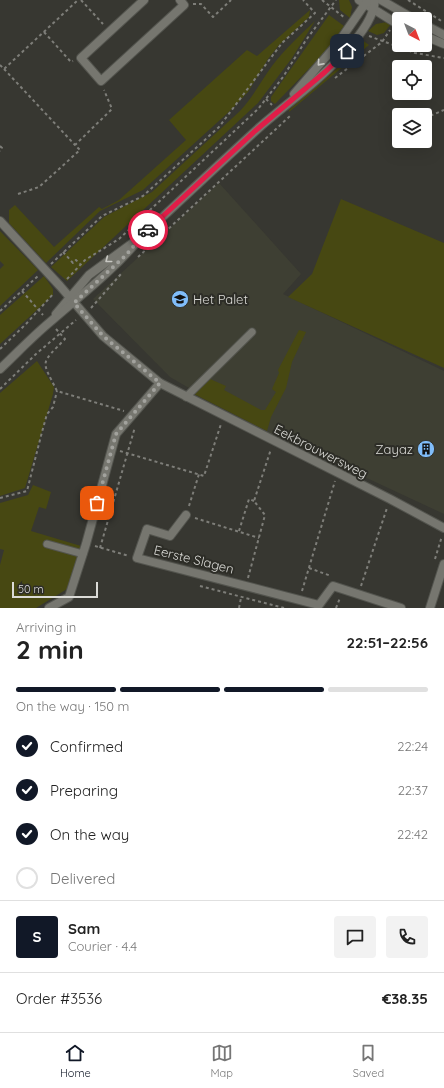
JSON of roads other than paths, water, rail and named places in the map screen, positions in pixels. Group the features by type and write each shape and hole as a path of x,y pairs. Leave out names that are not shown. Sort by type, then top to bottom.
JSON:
{"street":[{"path":"144,0 81,58 101,81 182,2"},
{"path":"0,368 50,322 71,300 125,256 140,238 278,111 325,72 347,51 374,10 375,0"},
{"path":"381,0 402,12"},
{"path":"278,111 338,43 352,24 365,1 374,10 392,21"},
{"path":"432,29 444,35"},
{"path":"432,39 444,44"},
{"name":"Eekbrouwersweg","path":"0,221 45,269 83,315 103,336 160,383 338,472 444,528"},
{"path":"49,608 69,597 86,544 116,434 160,383"},
{"name":"Eerste Slagen","path":"186,515 170,536 147,529 137,558 319,605 333,586 401,608"},
{"path":"430,608 444,564"}],"lane":[{"path":"186,397 252,332"},
{"path":"47,544 82,554"}],"place":[{"name":"Het Palet","path":"180,299"},
{"name":"Zayaz","path":"426,449"}]}
